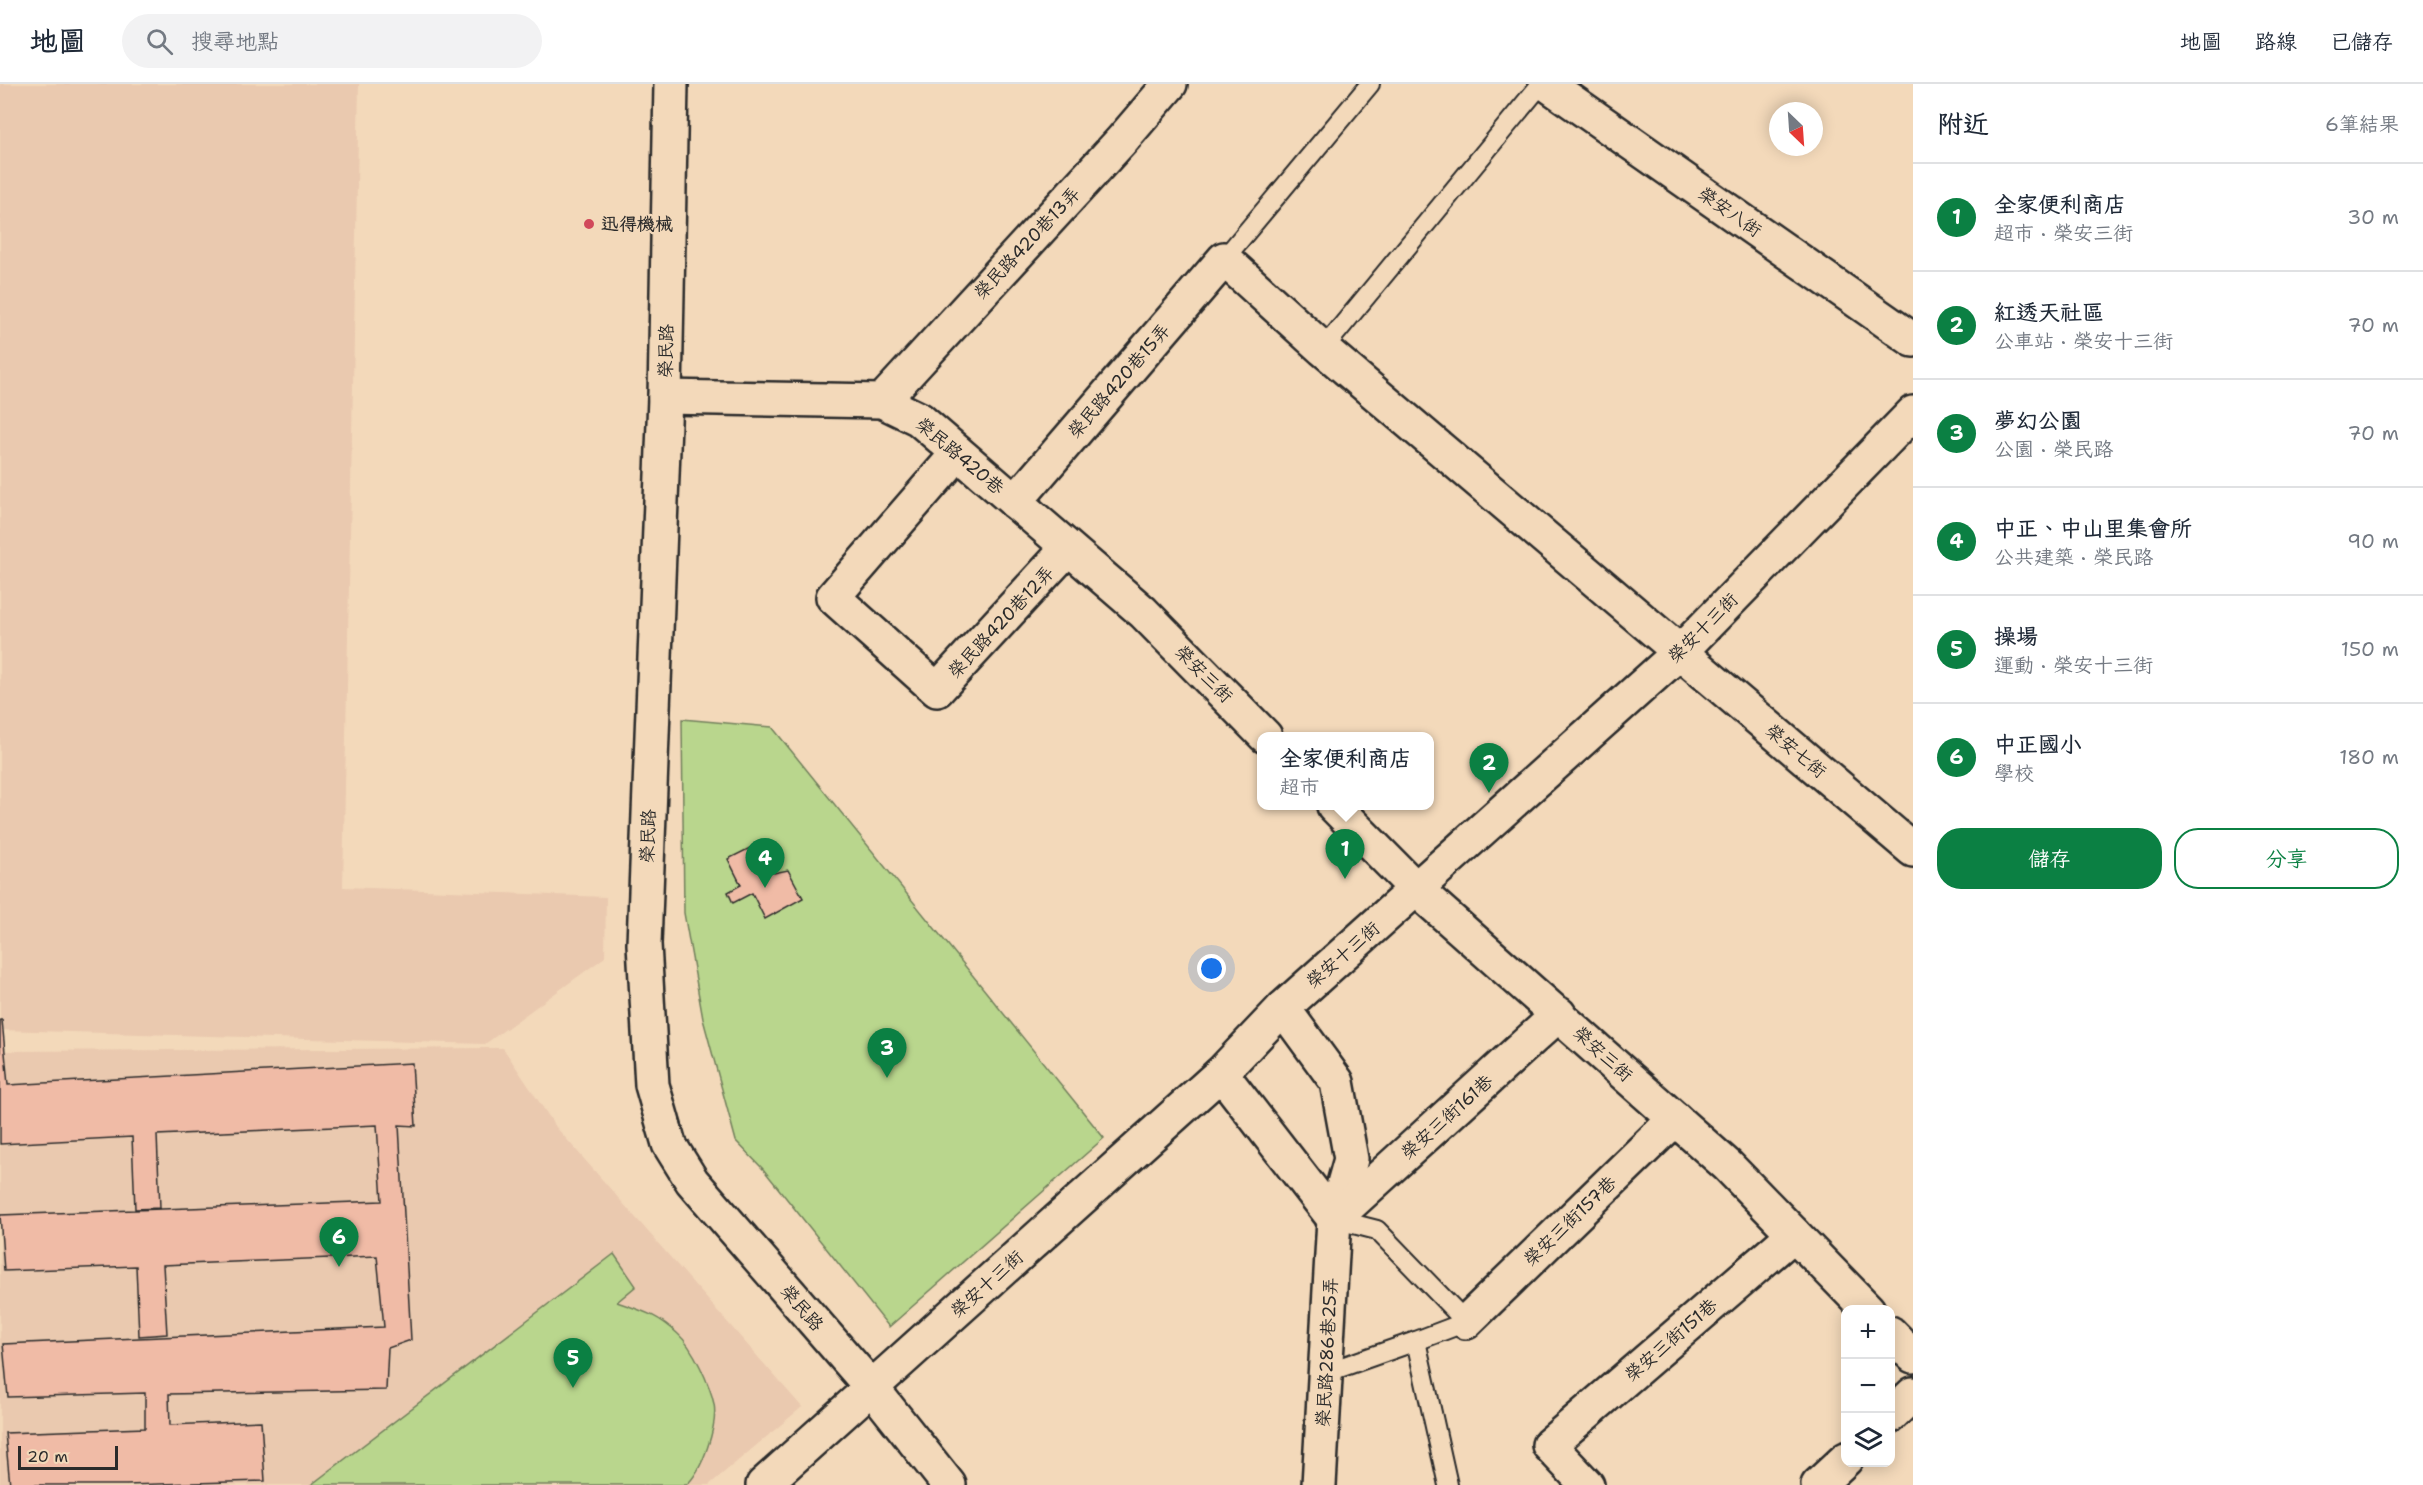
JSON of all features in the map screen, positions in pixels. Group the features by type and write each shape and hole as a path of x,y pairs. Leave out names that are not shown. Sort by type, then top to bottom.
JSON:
{"street":[{"name":"榮民路","path":"671,84 665,397 644,944 652,1085 669,1144 692,1181 872,1388 950,1485"},
{"name":"榮民路420巷13弄","path":"882,401 1122,140 1170,84"},
{"name":"榮安八街","path":"1547,84 1913,340"},
{"name":"榮安七街","path":"1224,259 1323,349 1913,850"},
{"name":"榮民路420巷15弄","path":"1015,502 1224,259"},
{"name":"榮民路420巷","path":"665,397 882,401 919,419 1143,612"},
{"name":"榮安十三街","path":"763,1485 1221,1073 1283,1008 1680,652 1913,413"},
{"name":"榮民路420巷12弄","path":"958,453 833,597 937,690 1068,548"},
{"name":"榮安三街","path":"1143,612 1261,732"},
{"name":"榮安三街","path":"1338,810 1417,890 1728,1166 1863,1305"},
{"name":"榮民路286巷25弄","path":"1283,1008 1337,1082 1351,1159 1334,1219 1319,1485"},
{"name":"榮安三街161巷","path":"1334,1219 1559,1014"},
{"path":"1221,1073 1334,1219"},
{"name":"榮安三街157巷","path":"1466,1322 1675,1119"},
{"name":"榮安三街151巷","path":"1587,1485 1549,1445 1794,1234"},
{"path":"1895,1338 1913,1356"},
{"path":"1893,1413 1913,1394"},
{"path":"1818,1485 1841,1463"}],"lane":[{"path":"1224,259 1370,84"},
{"path":"1323,349 1541,84"},
{"path":"1325,1373 1466,1322 1377,1230 1334,1219"},
{"path":"1416,1341 1448,1485"}],"shaded area":[{"path":"0,84 359,84 343,887 606,897 605,957 485,1044 0,1030"},
{"path":"503,1048 556,1127 802,1407 709,1485 0,1485 0,1051"}],"green space":[{"path":"682,719 772,727 1104,1138 889,1327 763,1169 736,1141 703,1019 684,913"},
{"path":"614,1254 636,1286 617,1302 657,1318 678,1334 695,1357 712,1396 715,1413 708,1448 698,1470 686,1485 311,1485"}],"building":[{"path":"754,846 763,864 768,862 774,873 788,870 803,898 765,919 752,893 733,903 728,892 741,885 728,859"},
{"path":"0,1020 2,1020 8,1085 412,1063 416,1126 399,1125 411,1340 388,1348 386,1390 169,1394 170,1425 261,1421 265,1481 126,1485 10,1485 5,1433 145,1428 145,1393 8,1397 3,1344 384,1327 377,1256 163,1265 167,1334 139,1336 136,1266 4,1271 0,1215 382,1201 377,1125 157,1135 160,1208 135,1209 132,1137 0,1144"}],"place":[{"name":"迅得機械","path":"589,224"},
{"name":"紅透天社區","path":"1489,793"},
{"name":"全家便利商店","path":"1345,879"},
{"name":"中正、中山里集會所","path":"765,888"},
{"name":"夢幻公園","path":"887,1078"},
{"name":"中正國小","path":"339,1267"},
{"name":"操場","path":"573,1388"}]}
